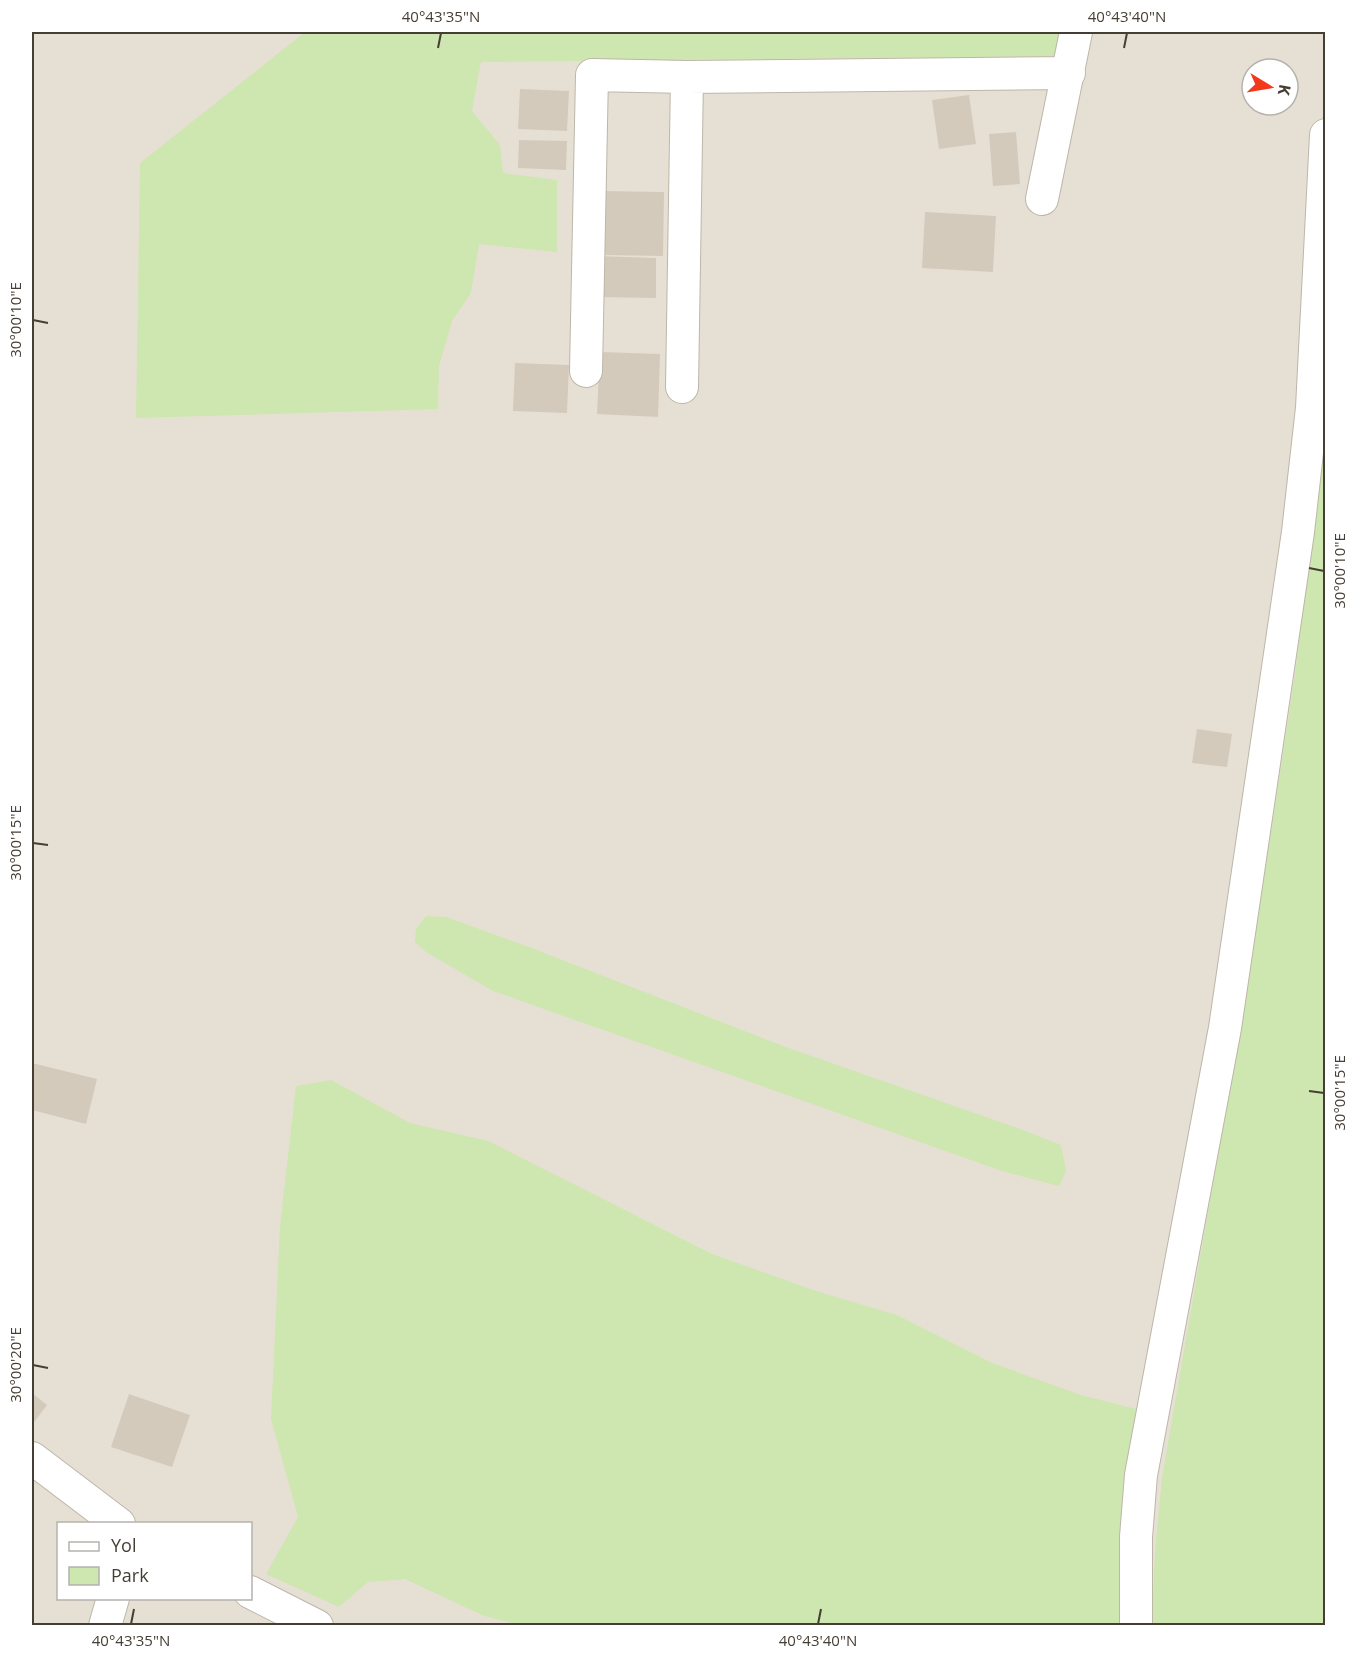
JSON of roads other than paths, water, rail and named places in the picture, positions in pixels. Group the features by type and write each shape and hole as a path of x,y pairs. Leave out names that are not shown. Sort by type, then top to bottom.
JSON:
{"street":[{"path":"1042,200 1076,32"},
{"path":"586,371 592,75 687,77 1069,74"},
{"path":"682,387 687,77"},
{"path":"1136,1626 1136,1537 1141,1475 1225,1028 1298,532 1312,408 1326,135"},
{"path":"32,1458 116,1522"},
{"path":"252,1594 317,1626"},
{"path":"105,1626 113,1600"}]}
